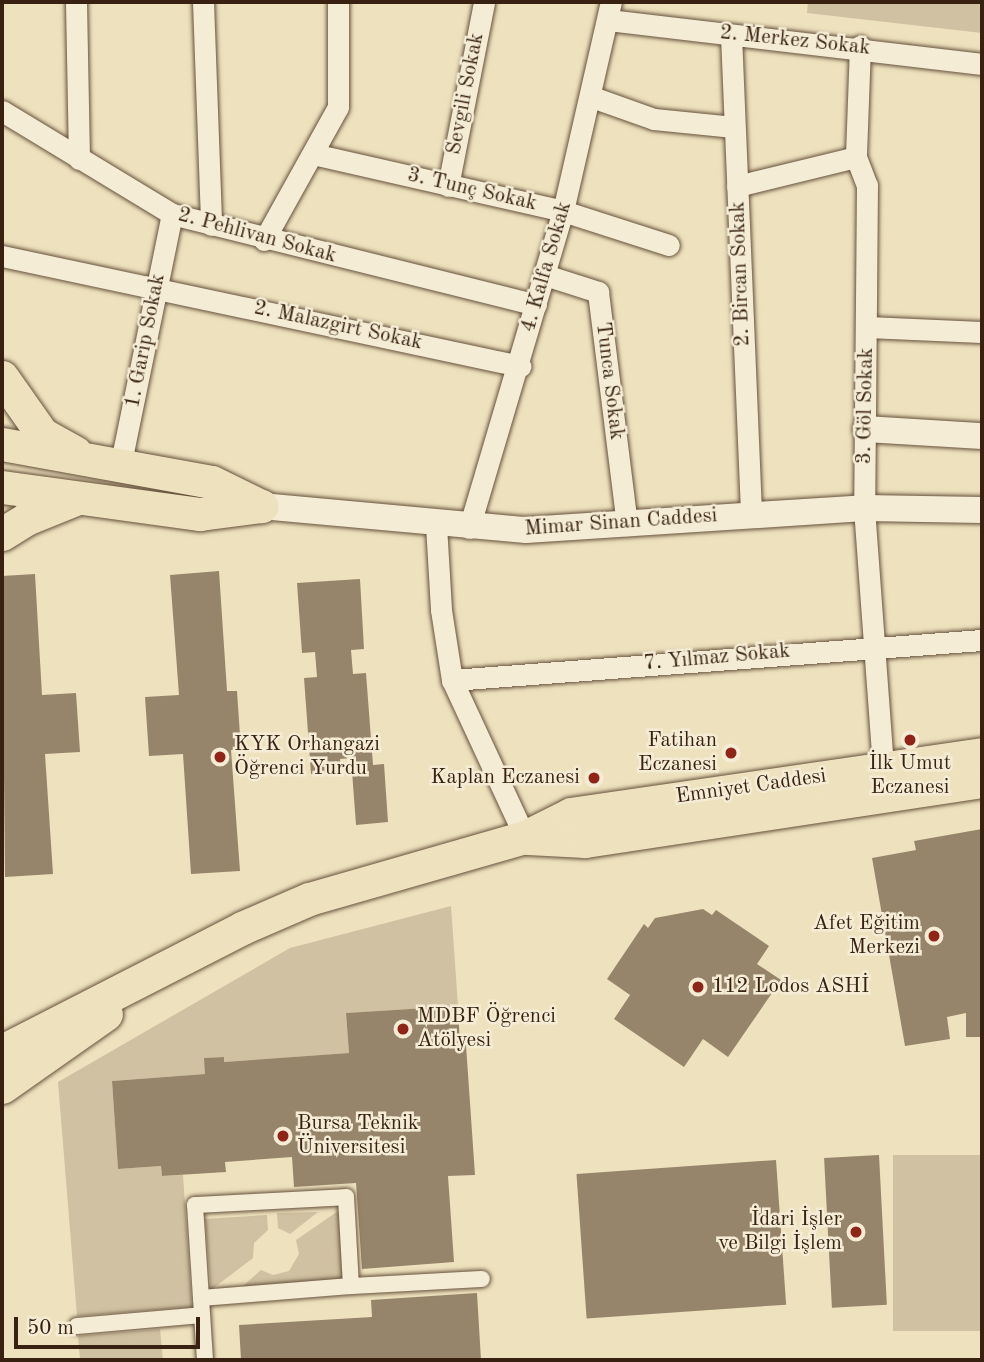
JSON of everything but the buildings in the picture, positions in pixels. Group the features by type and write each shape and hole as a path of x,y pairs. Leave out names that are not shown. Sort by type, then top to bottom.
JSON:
{"main road":[{"path":"2,377 42,434 108,465"},
{"path":"2,444 212,482 261,506"},
{"path":"2,487 200,514 261,506"},
{"path":"2,534 26,519 80,497"},
{"name":"Emniyet Caddesi","path":"164,971 242,928 309,899 525,837 571,814 982,754"},
{"name":"Emniyet Caddesi","path":"525,837 585,841 982,781"},
{"path":"2,1051 17,1036 164,971"},
{"path":"2,1087 164,971"}],"street":[{"path":"76,2 79,159"},
{"path":"203,2 211,225"},
{"path":"264,240 338,107 338,2"},
{"name":"Sevgili Sokak","path":"448,186 484,2"},
{"name":"2. Merkez Sokak","path":"610,11 731,35 860,46 982,64"},
{"name":"4. Kalfa Sokak","path":"470,528 520,366 563,211 592,97 610,11"},
{"name":"2. Bircan Sokak","path":"731,35 751,514"},
{"name":"3. Göl Sokak","path":"860,46 856,157 867,185 864,508 883,768"},
{"path":"592,97 654,120 734,127"},
{"name":"2. Pehlivan Sokak","path":"2,111 172,214 264,240 536,305"},
{"name":"3. Tunç Sokak","path":"313,154 563,211 669,244"},
{"path":"737,186 856,157"},
{"name":"1. Garip Sokak","path":"108,465 172,214"},
{"name":"2. Malazgirt Sokak","path":"2,256 156,285 520,366"},
{"name":"Tunca Sokak","path":"545,275 598,292 627,525"},
{"path":"867,327 982,332"},
{"path":"866,429 982,436"},
{"name":"Mimar Sinan Caddesi","path":"261,506 470,528 627,525 751,514 864,508 982,510"},
{"path":"436,525 441,610 452,680 525,837"},
{"name":"7. Yılmaz Sokak","path":"452,680 872,645 982,640"},
{"path":"205,1360 195,1205 346,1197 351,1286"},
{"path":"201,1298 482,1279"},
{"path":"78,1326 202,1315"}],"shaded area":[{"path":"808,2 982,2 982,33 807,13"},
{"path":"451,906 458,1006 346,1013 349,1053 224,1062 224,1057 205,1058 205,1074 112,1081 118,1169 161,1166 162,1176 183,1175 192,1307 77,1316 58,1082 290,948"},
{"path":"893,1155 982,1155 982,1331 893,1331"},
{"path":"341,1209 345,1278 338,1283 236,1292 261,1270 273,1275 289,1271 299,1254 296,1240"},
{"path":"318,1212 290,1234 278,1228 277,1213"},
{"path":"267,1215 268,1230 254,1243 253,1258 211,1290 205,1219"},
{"path":"160,1329 163,1360 80,1360 78,1336"}],"place":[{"name":"İlk Umut Eczanesi","path":"910,740"},
{"name":"Fatihan Eczanesi","path":"731,753"},
{"name":"KYK Orhangazi Öğrenci Yurdu","path":"220,757"},
{"name":"Kaplan Eczanesi","path":"594,778"},
{"name":"Afet Eğitim Merkezi","path":"934,936"},
{"name":"112 Lodos ASHİ","path":"698,987"},
{"name":"MDBF Öğrenci Atölyesi","path":"403,1029"},
{"name":"Bursa Teknik Üniversitesi","path":"283,1136"},
{"name":"İdari İşler ve Bilgi İşlem","path":"856,1232"}]}
